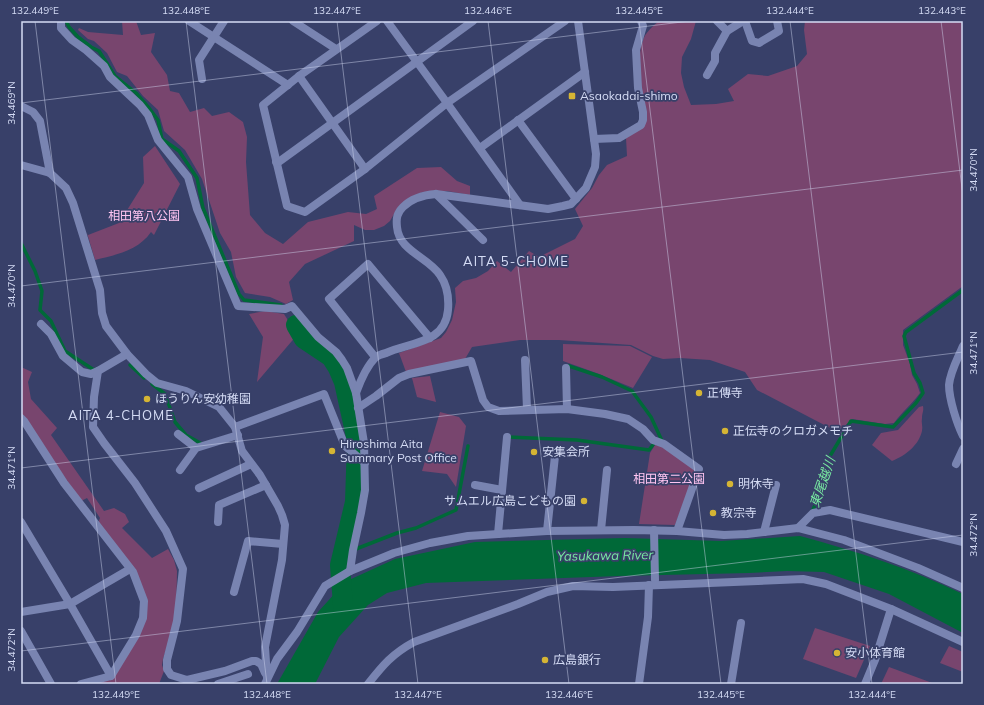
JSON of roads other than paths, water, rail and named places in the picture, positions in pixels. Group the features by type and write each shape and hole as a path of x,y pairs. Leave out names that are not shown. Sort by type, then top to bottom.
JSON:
{"street":[{"path":"61,21 61,28 72,40 104,66 110,77 140,105 148,115 158,140 188,177 197,210 238,306 285,308 292,306 318,337 336,352 347,368 356,393 364,443 362,461 364,490 362,513 352,550 350,571"},
{"path":"189,21 213,38 288,85"},
{"path":"202,79 199,60 224,21"},
{"path":"293,21 336,49"},
{"path":"377,21 299,76 263,105 287,206 305,212 365,168 447,103 565,21"},
{"path":"387,21 520,205"},
{"path":"276,162 280,161 473,21"},
{"path":"356,393 362,378 375,358 390,351 436,336 444,327 448,310 446,289 439,274 403,242 399,236 396,222 398,213 406,204 424,195 436,194 548,209 571,204 586,188 596,167 596,154 578,21"},
{"path":"594,139 619,138 640,125 643,120 643,112 638,88 636,56 636,50 643,26 641,21"},
{"path":"717,21 727,31"},
{"path":"707,75 715,61 715,53 727,31 744,21 752,41 759,43 779,31 777,21"},
{"path":"480,148 585,72"},
{"path":"299,76 365,168"},
{"path":"21,106 33,112 40,121 50,173"},
{"path":"518,120 576,199"},
{"path":"21,166 50,173 66,188 73,203 100,290 102,313 106,326 127,354 157,383 186,391 219,407 237,431 242,451 260,474 282,515 285,525 282,560 265,647 266,682"},
{"path":"436,194 483,240"},
{"path":"375,358 329,299 368,264 430,338"},
{"path":"41,324 51,334 63,356 82,372 91,374 127,354"},
{"path":"963,346 952,372 949,384 952,403 963,436"},
{"path":"525,360 527,409"},
{"path":"358,408 399,378 409,374 471,361 483,400 488,406 499,410 567,409 605,414 628,419 643,429 653,440 664,444 699,469 678,531"},
{"path":"566,368 567,409"},
{"path":"98,371 94,397 93,428 135,483 162,525 177,554 182,569 177,621 167,660 167,669 172,675 187,680 225,671 252,661 256,661 261,664 266,682"},
{"path":"180,470 196,448 324,394 345,446 362,461"},
{"path":"21,418 64,482 133,572 144,601 143,618 136,635 112,676 81,684"},
{"path":"178,434 196,448"},
{"path":"498,534 508,437"},
{"path":"956,464 963,449"},
{"path":"547,531 555,456"},
{"path":"199,488 251,464"},
{"path":"601,530 606,470"},
{"path":"218,522 219,505 266,485"},
{"path":"475,485 502,490"},
{"path":"764,532 776,485"},
{"path":"798,528 813,513 830,510 963,542"},
{"path":"21,522 112,676"},
{"path":"266,682 277,659 297,632 325,586 350,571 394,553 430,543 468,536 547,531 601,530 654,530 724,535 798,528 844,540 918,568 963,588"},
{"path":"639,684 652,582 654,530"},
{"path":"234,592 248,541 283,544"},
{"path":"21,612 70,604 130,569"},
{"path":"368,684 388,659 399,650 426,637 558,589 574,586 613,587 632,582 681,584 803,578 826,584 892,609 963,642"},
{"path":"865,684 875,660 892,609"},
{"path":"731,684 741,623"},
{"path":"21,631 51,684"},
{"path":"218,684 248,674"}],"water":[{"name":"Yasukawa River","path":"800,536 883,561 923,576 963,594 963,633 889,594 824,572 787,571 426,583 387,593 368,605 339,637 315,684 277,684 318,612 337,591 349,580 395,559 475,542 625,538 721,541"}],"waterway":[{"path":"66,21 78,37 99,51 115,76 136,93 149,108 158,120 162,139 179,151 197,178 203,208 239,294 244,300 281,305"},
{"path":"21,243 35,271 42,291 40,310 51,321 65,351 94,370 96,369"},
{"name":"東尾越川","path":"812,512 821,491 830,456 851,421 893,427 916,403 923,393 920,383 914,373 904,336 906,332 963,290"},
{"path":"296,325 304,339 331,357 338,368 344,382 357,441 355,502 340,565 343,605"},
{"path":"130,365 144,378"},
{"path":"569,366 602,377 632,391 651,417 663,443"},
{"path":"152,384 165,394 175,422 186,435 202,444"},
{"path":"508,437 577,440 649,450 655,442 657,443"},
{"path":"343,554 397,533 416,528 456,510 468,446"}],"place":[{"name":"Asaokadai-shimo","path":"572,96"},
{"name":"正傳寺","path":"699,393"},
{"name":"ほうりん安幼稚園","path":"147,399"},
{"name":"正伝寺のクロガメモチ","path":"725,431"},
{"name":"Hiroshima Aita Summary Post Office","path":"332,451"},
{"name":"安集会所","path":"534,452"},
{"name":"明休寺","path":"730,484"},
{"name":"サムエル広島こどもの園","path":"584,501"},
{"name":"教宗寺","path":"713,513"},
{"name":"安小体育館","path":"837,653"},
{"name":"広島銀行","path":"545,660"}],"district":[{"name":"AITA 5-CHOME","path":"516,261"},
{"name":"AITA 4-CHOME","path":"121,415"}],"park label":[{"name":"相田第八公園","path":"144,216"},
{"name":"相田第二公園","path":"669,479"}]}
